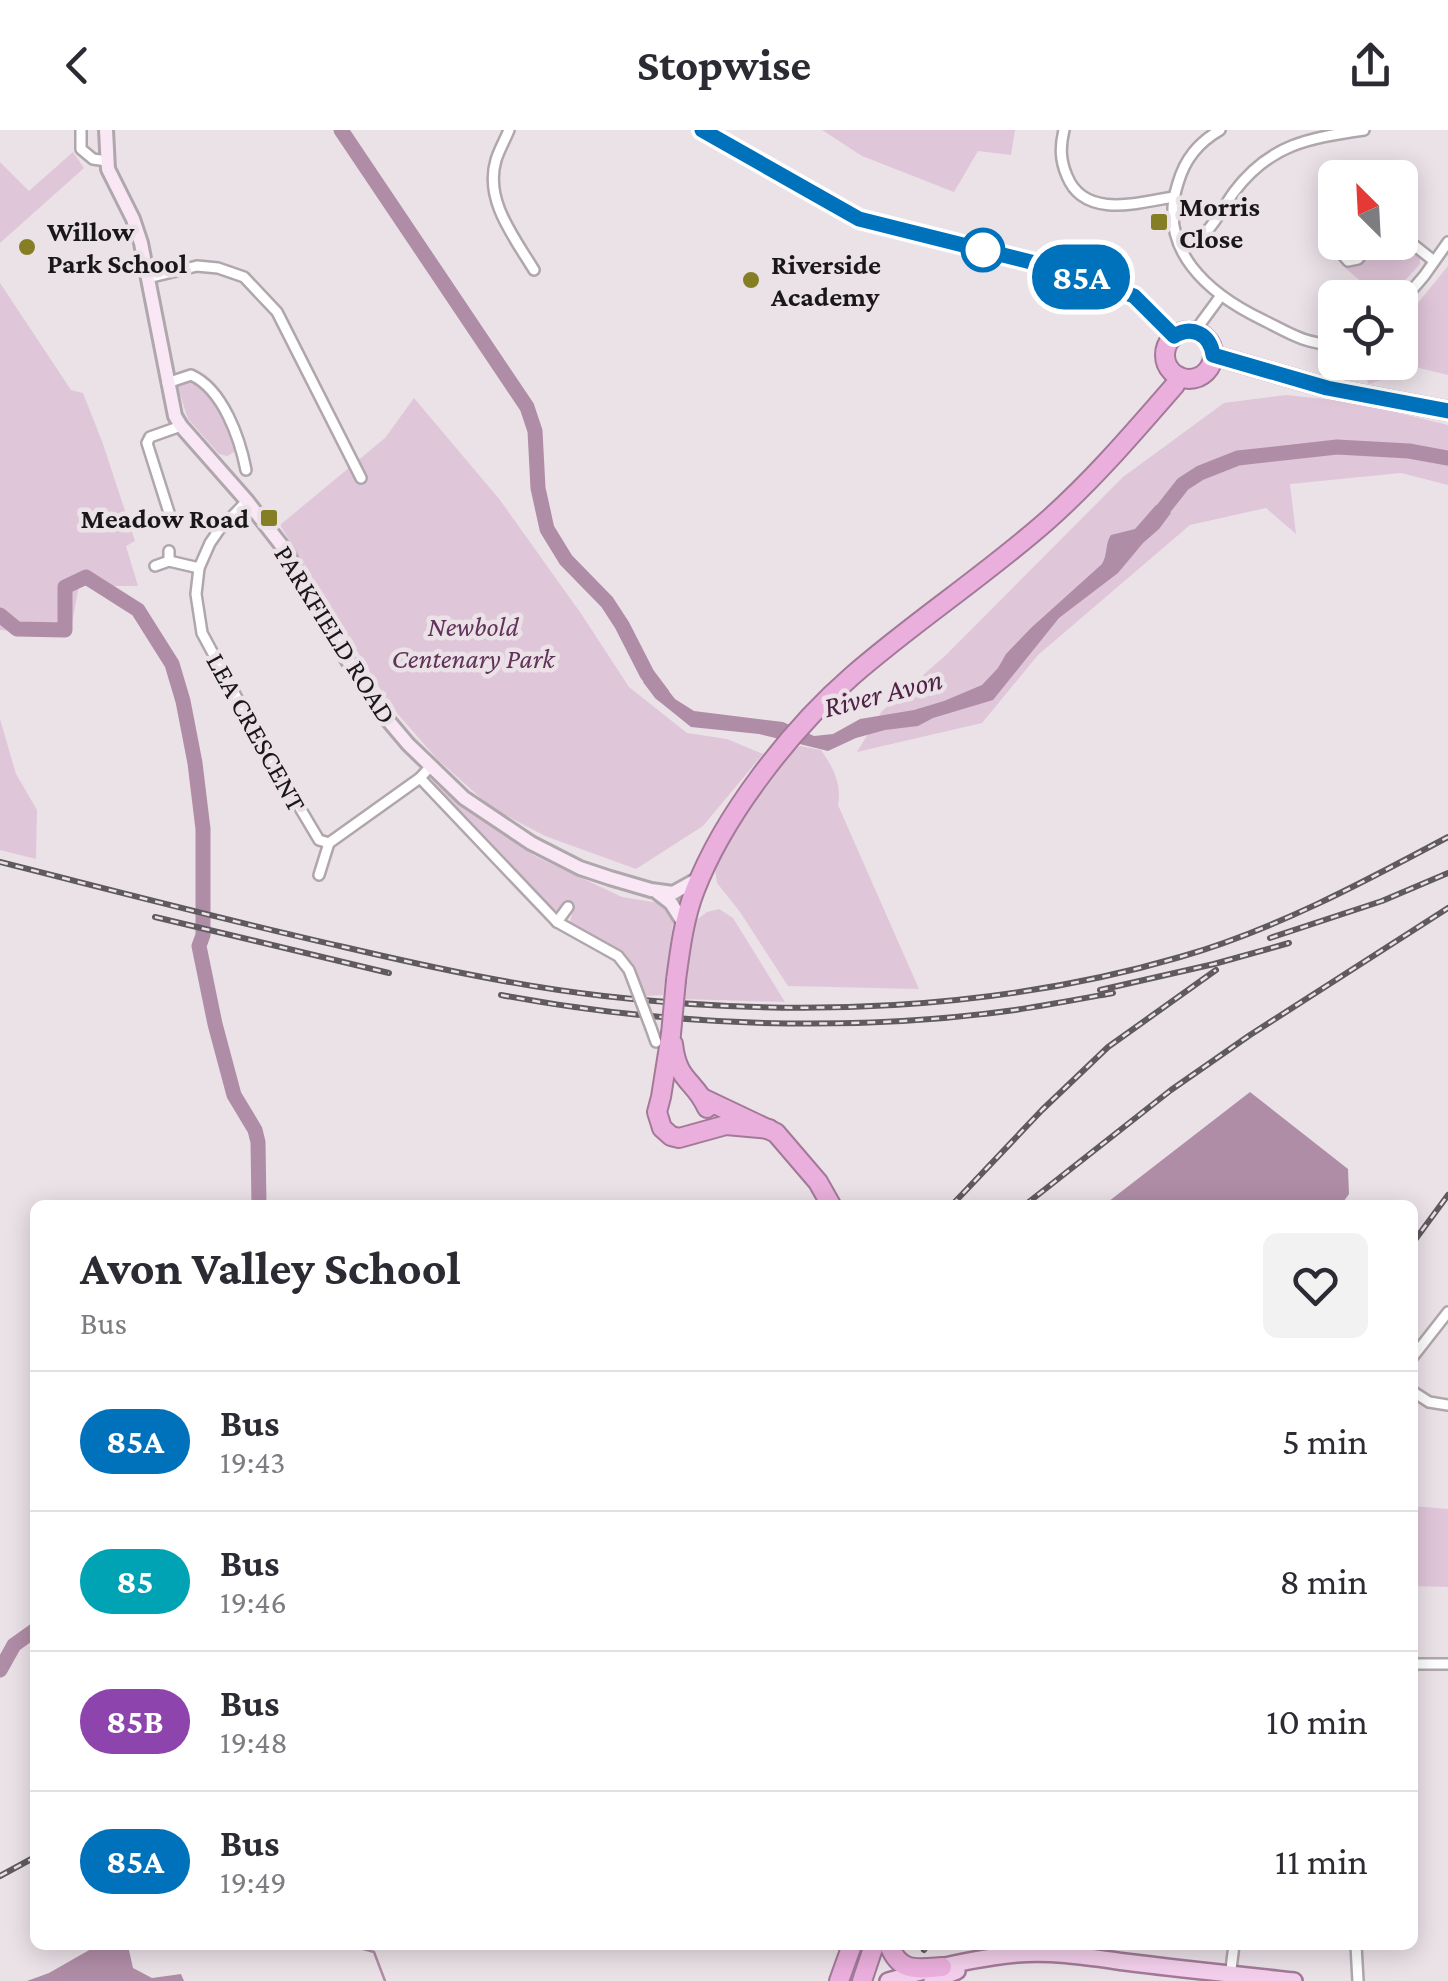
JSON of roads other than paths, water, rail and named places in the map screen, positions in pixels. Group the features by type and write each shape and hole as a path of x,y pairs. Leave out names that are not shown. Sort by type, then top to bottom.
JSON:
{"highway":[{"path":"1195,331 1208,340 1213,355 1208,370 1194,378 1172,372 1165,358 1168,342 1174,336 1195,331"},
{"path":"1213,355 1327,388 1448,412"},
{"path":"770,1129 726,1126 676,1137 662,1128 657,1112 685,924 705,866 766,770 827,700 882,651 1049,519 1112,457 1174,386 1178,376"},
{"path":"667,1040 680,1072 708,1113 695,1135"},
{"path":"662,1097 676,1088 689,1088 770,1129 788,1145 828,1200"},
{"path":"839,1981 850,1950"},
{"path":"850,1981 860,1950"},
{"path":"862,1981 872,1950"},
{"path":"891,1950 909,1968 937,1974"}],"main road":[{"path":"888,1981 937,1974 990,1954 1073,1955 1193,1975 1292,1981"}],"street":[{"path":"81,130 81,149 93,160 106,161"},
{"name":"PARKFIELD ROAD","path":"106,130 106,161 134,219 176,416 286,552 376,706 464,798 531,843 580,868 656,891"},
{"path":"509,130 495,162 494,193 506,224 534,270"},
{"path":"702,130 859,219 1063,270 1134,296 1174,336"},
{"path":"1064,130 1061,158 1072,188 1084,199 1129,204 1173,197"},
{"path":"1182,249 1208,232 1241,184 1268,156 1317,136 1364,130"},
{"path":"1213,132 1186,162 1173,197 1173,228 1182,249 1203,282 1220,296 1261,320 1318,344"},
{"path":"1418,281 1448,242"},
{"path":"1418,248 1434,260"},
{"path":"148,278 197,266 244,277 277,312 360,478"},
{"path":"1195,331 1220,296"},
{"path":"167,384 191,375 198,378 232,421 246,470"},
{"path":"172,522 146,443 150,437 181,426"},
{"path":"230,459 243,456"},
{"path":"354,464 366,457"},
{"path":"155,566 169,556 199,568 219,530 247,501"},
{"name":"LEA CRESCENT","path":"199,568 196,594 202,632 258,739 318,840 329,843"},
{"path":"320,874 329,843 420,778 430,766"},
{"path":"420,778 557,922 618,956 630,970 651,1028 667,1040"},
{"path":"656,891 674,892 700,877"},
{"path":"656,891 672,903 685,924"},
{"path":"557,922 568,907"},
{"path":"1418,1350 1448,1312"},
{"path":"1418,1395 1429,1402 1448,1405"},
{"path":"1418,1664 1448,1664"},
{"path":"1230,1978 1233,1950"},
{"path":"1356,1950 1358,1981"}],"waterway":[{"name":"River Avon","path":"341,130 527,407 535,431 538,488 547,529 566,560 607,602 662,694"},
{"name":"River Avon","path":"1153,522 1183,484 1238,458 1337,447 1409,451 1448,458"},
{"name":"River Avon","path":"0,615 17,629 65,630 65,587 86,577 138,610 172,664 195,763 203,829 203,935 199,946 234,1095 258,1142 259,1200"},
{"name":"River Avon","path":"0,1670 14,1645 30,1634"},
{"path":"367,1950 374,1952 385,1981"}],"railway":[{"path":"0,862 301,937 506,981 676,1003 821,1008 967,999 1039,989 1180,957 1283,919 1448,837"},
{"path":"1270,938 1382,901 1448,873"},
{"path":"1031,1200 1171,1090 1448,908"},
{"path":"155,917 389,973"},
{"path":"1100,990 1289,943"},
{"path":"957,1200 1108,1047 1216,970"},
{"path":"501,995 627,1014 823,1024 952,1017 1113,993"},
{"path":"1418,1236 1448,1195"},
{"path":"0,1876 30,1860"}],"place":[{"name":"Morris Close","path":"1159,222"},
{"name":"Willow Park School","path":"27,247"},
{"name":"Riverside Academy","path":"751,280"},
{"name":"Meadow Road","path":"269,518"}],"park label":[{"name":"Newbold Centenary Park","path":"473,642"}]}
